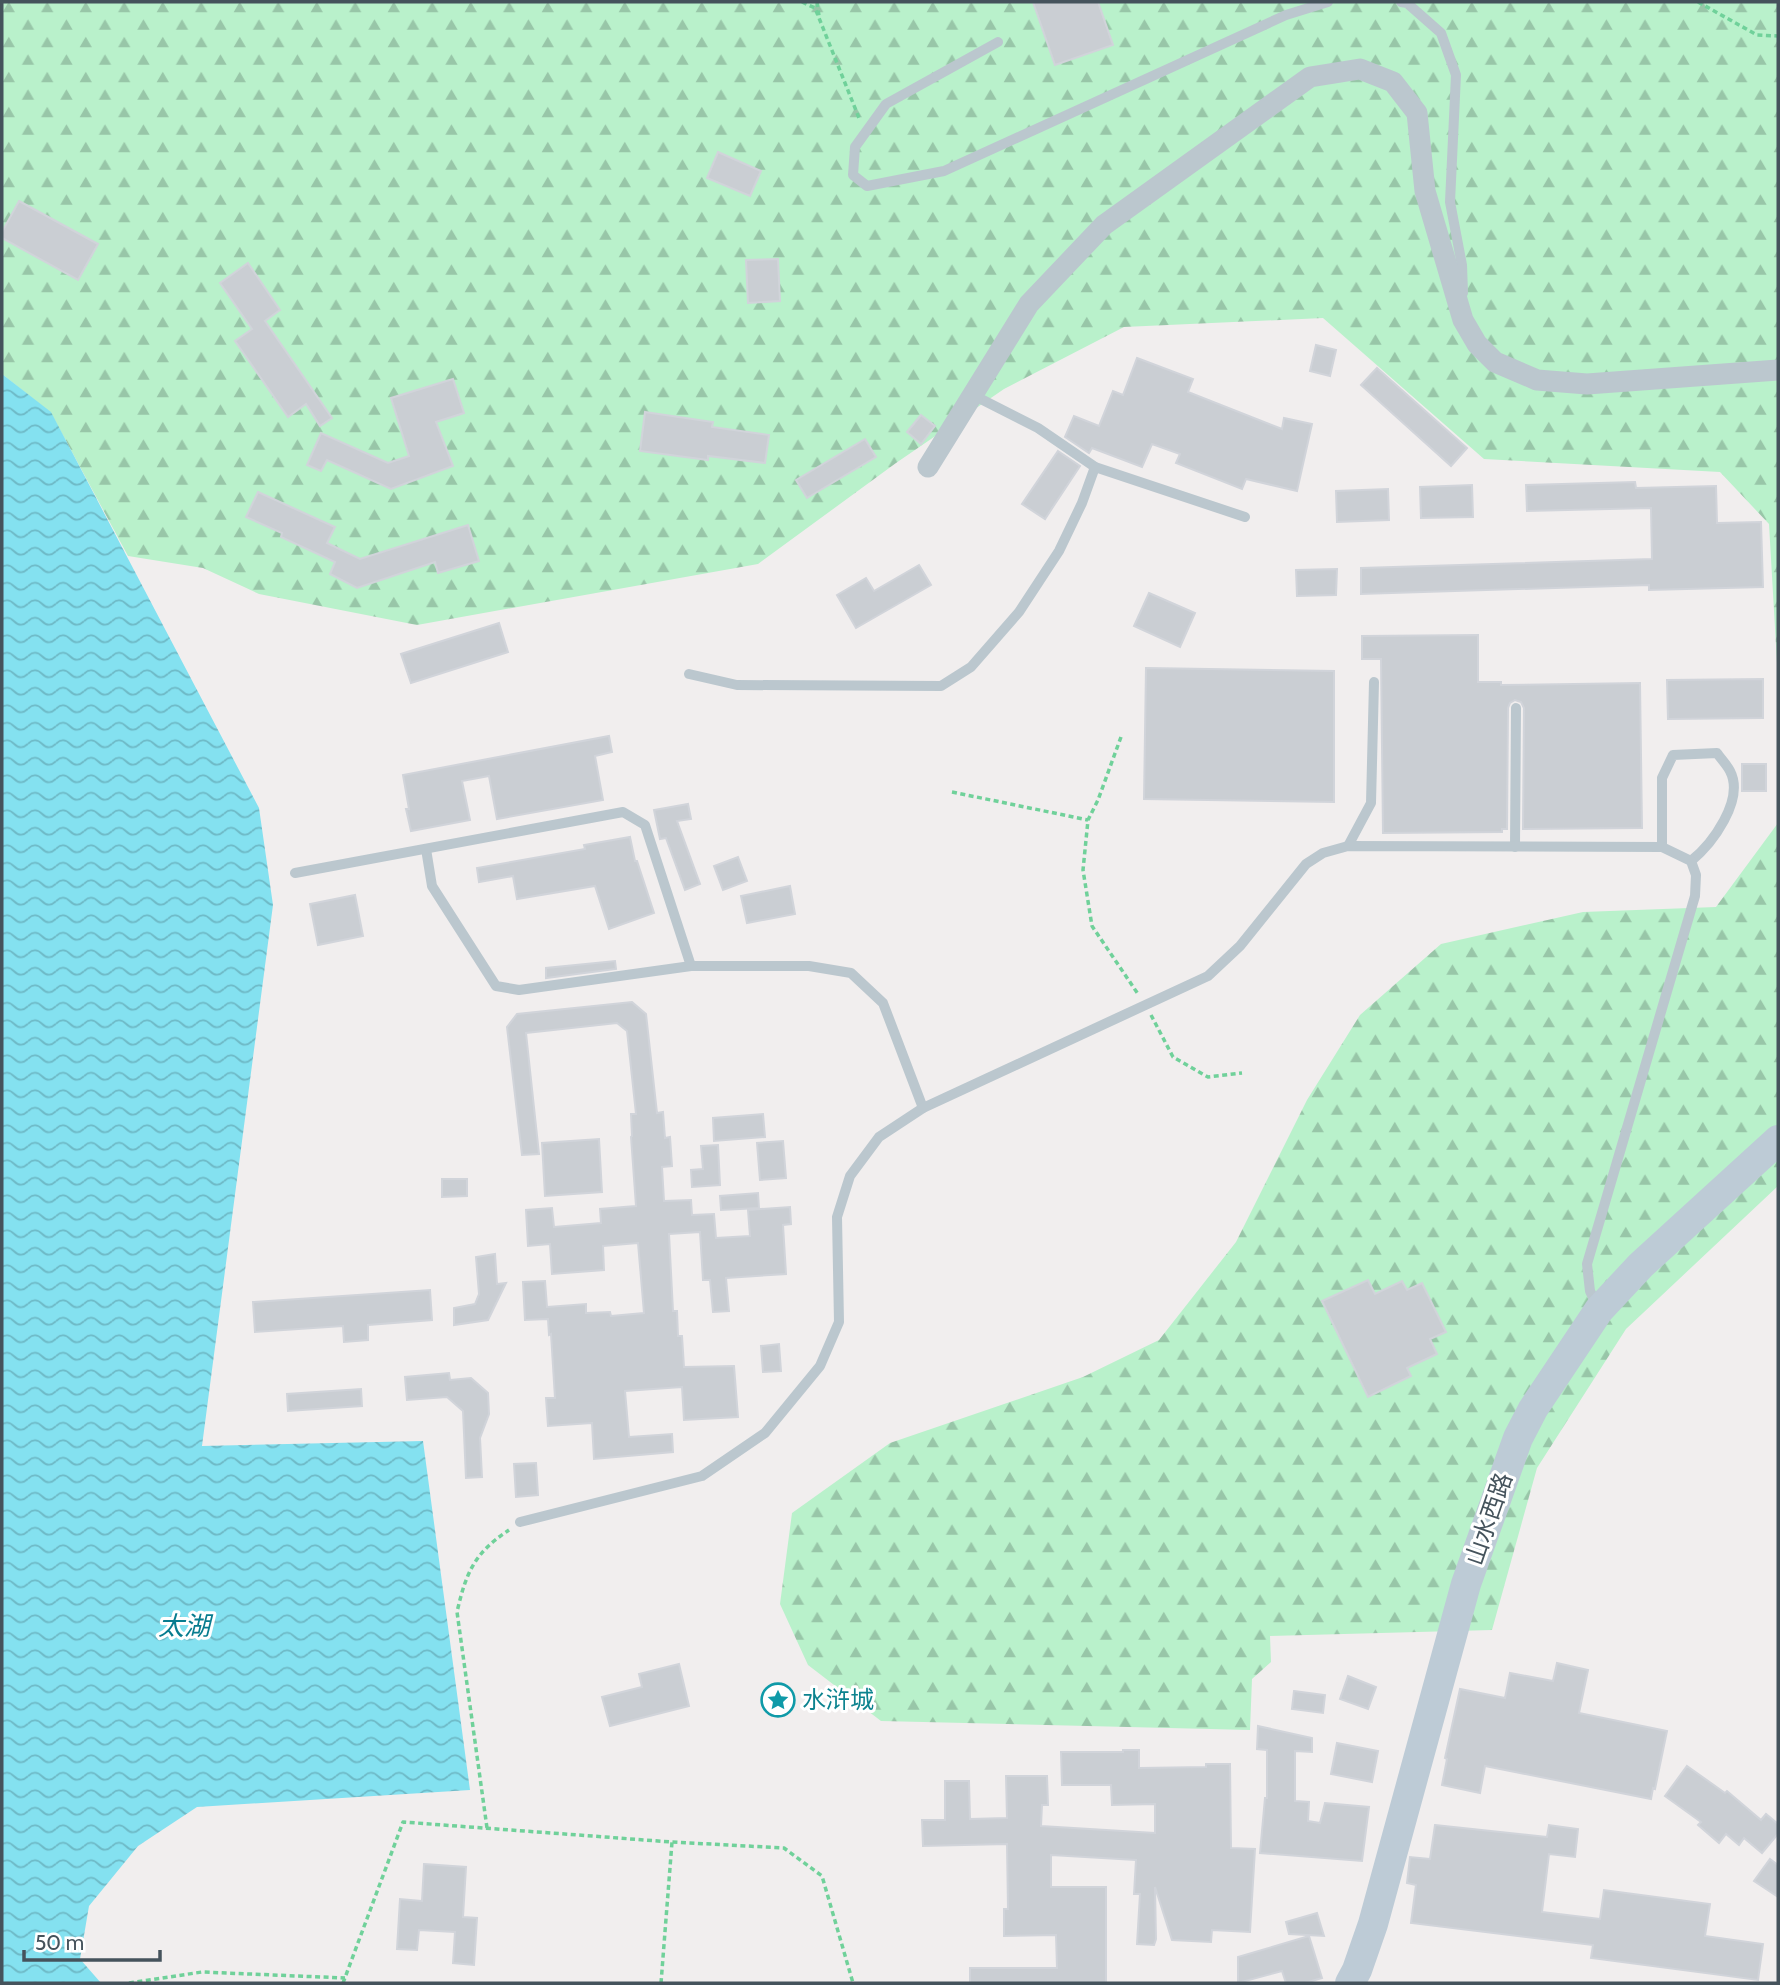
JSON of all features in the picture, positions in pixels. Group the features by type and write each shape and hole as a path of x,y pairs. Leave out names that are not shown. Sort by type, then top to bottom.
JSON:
{"street":[{"path":"928,467 1029,304 1104,225 1310,77 1360,69 1393,82 1417,113 1425,191 1464,320 1477,344 1495,362 1537,380 1587,384 1778,370"},
{"name":"山水西路","path":"1350,1983 1373,1924 1466,1584 1518,1438 1533,1409 1599,1310 1641,1265 1778,1140"}],"lane":[{"path":"998,42 886,104 855,147 853,175 867,186 944,172 1286,15 1328,2"},
{"path":"1401,2 1407,3 1441,33 1457,75 1450,202 1462,265 1464,320"},
{"path":"973,395 1038,428 1095,467 1245,517"},
{"path":"688,674 737,685 941,686 971,667 1019,612 1059,551 1082,503 1095,467"},
{"path":"1348,846 1371,803 1374,682"},
{"path":"1516,708 1516,847"},
{"path":"1662,848 1662,778 1673,755 1717,753 1732,773 1734,802 1705,850 1691,861"},
{"path":"295,873 623,813 645,825 691,966"},
{"path":"520,1522 702,1476 765,1433 820,1366 839,1322 837,1217 850,1176 879,1137 923,1108 1208,976 1240,946 1306,864 1323,853 1348,846 1662,848 1691,861 1696,875 1695,896 1587,1264 1590,1291 1599,1310"},
{"path":"426,849 432,886 496,986 519,990 691,966 809,966 850,973 883,1003 923,1108"}],"path":[{"path":"802,2 815,8 865,132"},
{"path":"817,2 820,22"},
{"path":"1699,2 1757,35 1778,37"},
{"path":"1121,737 1088,820 1083,870 1092,926 1145,1005 1173,1056 1208,1077 1242,1073"},
{"path":"952,792 1088,820"},
{"path":"487,1828 457,1612 465,1578 489,1543 520,1522"},
{"path":"129,1983 202,1972 344,1981 403,1822 784,1848 822,1876 853,1983"},
{"path":"661,1983 672,1842"}],"green space":[{"path":"2,2 1778,2 1778,680 1769,524 1720,472 1484,459 1323,318 1124,327 1004,389 896,463 758,564 417,625 259,594 203,568 128,556 51,413 2,374"},
{"path":"1778,823 1778,1186 1626,1329 1537,1468 1492,1630 1270,1636 1271,1662 1252,1679 1250,1730 881,1721 808,1665 780,1604 792,1513 890,1443 1083,1377 1159,1340 1236,1242 1307,1100 1360,1015 1441,944 1583,912 1716,907"}],"water":[{"name":"太湖","path":"2,374 51,412 259,808 273,905 202,1446 423,1441 470,1790 197,1807 138,1846 89,1906 80,1959 101,1983 2,1983"}],"building":[{"path":"1033,2 1098,2 1113,45 1055,65"},
{"path":"718,152 761,171 750,196 707,178"},
{"path":"19,201 98,244 78,280 2,238 2,232"},
{"path":"778,259 780,301 748,303 746,260"},
{"path":"248,263 280,310 265,321 332,418 320,426 306,404 288,417 235,341 252,329 220,283"},
{"path":"1316,345 1336,350 1330,376 1310,371"},
{"path":"1137,358 1193,379 1188,392 1282,429 1284,418 1312,424 1297,491 1246,479 1242,489 1176,463 1180,454 1152,444 1142,467 1092,448 1089,453 1065,437 1074,416 1099,426 1113,391 1123,395"},
{"path":"1377,368 1467,448 1451,466 1361,385"},
{"path":"453,379 464,413 436,422 453,466 391,489 327,460 321,471 307,465 321,433 388,463 409,456 391,398"},
{"path":"645,412 713,422 712,427 769,435 765,463 708,456 708,460 640,451"},
{"path":"921,415 935,426 921,444 907,432"},
{"path":"865,439 876,457 807,498 796,480"},
{"path":"1058,451 1080,466 1045,519 1022,504"},
{"path":"1635,482 1636,488 1716,486 1717,523 1761,522 1763,587 1649,590 1649,585 1361,594 1361,568 1652,559 1651,508 1527,511 1526,485"},
{"path":"1472,485 1473,517 1421,518 1420,487"},
{"path":"1388,489 1389,520 1337,522 1336,491"},
{"path":"258,492 335,527 327,543 360,559 468,525 479,561 438,573 435,562 357,588 330,574 335,562 246,517"},
{"path":"919,565 931,585 856,628 837,595 866,578 874,591"},
{"path":"1337,569 1336,595 1297,596 1296,570"},
{"path":"1149,593 1195,613 1180,647 1134,626"},
{"path":"499,623 508,652 411,683 401,654"},
{"path":"1478,635 1478,682 1501,682 1501,685 1640,683 1642,828 1523,829 1524,708 1521,702 1515,700 1508,708 1507,829 1502,829 1502,832 1383,833 1381,659 1362,659 1362,636"},
{"path":"1146,668 1334,671 1334,802 1144,799"},
{"path":"1763,679 1763,718 1668,719 1667,680"},
{"path":"609,736 612,752 595,756 603,800 497,819 489,776 462,781 470,820 411,831 403,775"},
{"path":"1742,764 1766,764 1766,791 1742,791"},
{"path":"688,804 691,819 677,821 700,884 685,890 666,838 660,839 654,810"},
{"path":"630,837 635,861 654,913 609,929 595,886 517,899 513,876 479,882 477,868 585,849 584,845"},
{"path":"738,857 747,881 723,890 714,866"},
{"path":"790,886 795,914 747,923 741,896"},
{"path":"355,895 363,936 318,945 310,904"},
{"path":"615,961 616,969 546,978 546,968"},
{"path":"632,1002 646,1014 657,1113 663,1112 665,1138 670,1137 672,1166 662,1167 664,1201 691,1200 692,1215 714,1214 716,1238 750,1236 748,1210 790,1207 791,1224 783,1225 786,1274 726,1278 729,1311 713,1312 710,1280 703,1280 700,1232 669,1234 673,1311 677,1311 678,1336 682,1336 684,1367 734,1366 738,1417 684,1420 682,1387 625,1391 629,1437 672,1434 673,1452 594,1459 592,1423 548,1426 546,1398 555,1398 551,1334 549,1335 548,1319 525,1320 523,1282 545,1281 547,1307 586,1304 586,1313 610,1312 611,1316 644,1313 638,1243 603,1246 604,1270 552,1274 550,1244 528,1246 526,1210 552,1208 554,1227 601,1223 600,1209 636,1206 631,1114 636,1114 627,1031 617,1023 526,1033 539,1154 522,1155 507,1027 517,1014"},
{"path":"763,1114 765,1137 714,1141 713,1118"},
{"path":"599,1139 602,1192 545,1196 542,1143"},
{"path":"783,1141 786,1178 760,1180 757,1143"},
{"path":"718,1145 720,1185 692,1187 691,1170 703,1169 701,1146"},
{"path":"442,1179 467,1179 467,1196 442,1197"},
{"path":"758,1193 759,1208 721,1210 720,1196"},
{"path":"495,1254 497,1284 506,1283 488,1320 454,1325 454,1308 475,1304 479,1294 476,1257"},
{"path":"1368,1280 1375,1294 1402,1281 1407,1290 1422,1283 1446,1332 1430,1339 1437,1354 1407,1368 1411,1376 1368,1397 1322,1301"},
{"path":"430,1290 432,1320 368,1325 368,1340 344,1342 343,1326 255,1332 253,1302"},
{"path":"779,1344 781,1371 763,1372 761,1346"},
{"path":"449,1373 450,1380 471,1378 488,1393 489,1414 480,1438 482,1477 466,1478 463,1411 447,1397 407,1400 405,1377"},
{"path":"361,1389 362,1406 288,1411 287,1394"},
{"path":"536,1463 538,1495 516,1497 514,1464"},
{"path":"1557,1663 1588,1670 1579,1713 1667,1731 1651,1799 1485,1766 1480,1793 1442,1785 1460,1689 1505,1698 1510,1673 1553,1681"},
{"path":"679,1664 689,1706 610,1726 602,1697 642,1687 639,1674"},
{"path":"1348,1676 1376,1687 1368,1709 1340,1699"},
{"path":"1294,1691 1325,1695 1323,1713 1292,1709"},
{"path":"1258,1726 1312,1738 1312,1752 1295,1751 1295,1801 1309,1802 1308,1821 1320,1823 1325,1803 1369,1807 1362,1861 1260,1853 1267,1798 1267,1750 1257,1749"},
{"path":"1337,1743 1378,1751 1372,1782 1331,1774"},
{"path":"1139,1750 1139,1768 1230,1764 1231,1848 1255,1849 1250,1932 1212,1930 1211,1942 1172,1940 1155,1887 1156,1939 1154,1945 1137,1944 1140,1894 1134,1894 1136,1860 1051,1855 1051,1887 1106,1887 1106,1983 970,1983 970,1968 1057,1968 1056,1935 1004,1936 1004,1909 1008,1909 1007,1844 923,1846 922,1820 945,1820 945,1781 969,1781 970,1819 1007,1818 1006,1776 1047,1776 1048,1805 1042,1805 1041,1826 1155,1833 1155,1804 1112,1805 1111,1785 1062,1785 1061,1752"},
{"path":"1687,1766 1725,1793 1727,1791 1761,1820 1766,1814 1778,1824 1778,1834 1762,1853 1744,1838 1739,1845 1726,1834 1719,1843 1698,1825 1701,1822 1665,1796"},
{"path":"1435,1825 1547,1837 1549,1825 1578,1829 1575,1857 1549,1854 1542,1912 1600,1919 1604,1890 1710,1904 1705,1936 1763,1944 1758,1980 1591,1958 1593,1945 1411,1923 1416,1885 1407,1883 1410,1857 1430,1859"},
{"path":"1770,1859 1778,1865 1778,1897 1754,1881"},
{"path":"424,1864 466,1867 463,1917 477,1918 474,1965 453,1963 455,1932 419,1930 417,1950 397,1949 400,1899 422,1901"},
{"path":"1317,1913 1324,1936 1289,1934 1286,1922"},
{"path":"1309,1936 1322,1978 1305,1983 1286,1983 1282,1971 1238,1983 1238,1957"}],"place":[{"name":"水浒城","path":"778,1700"}]}
